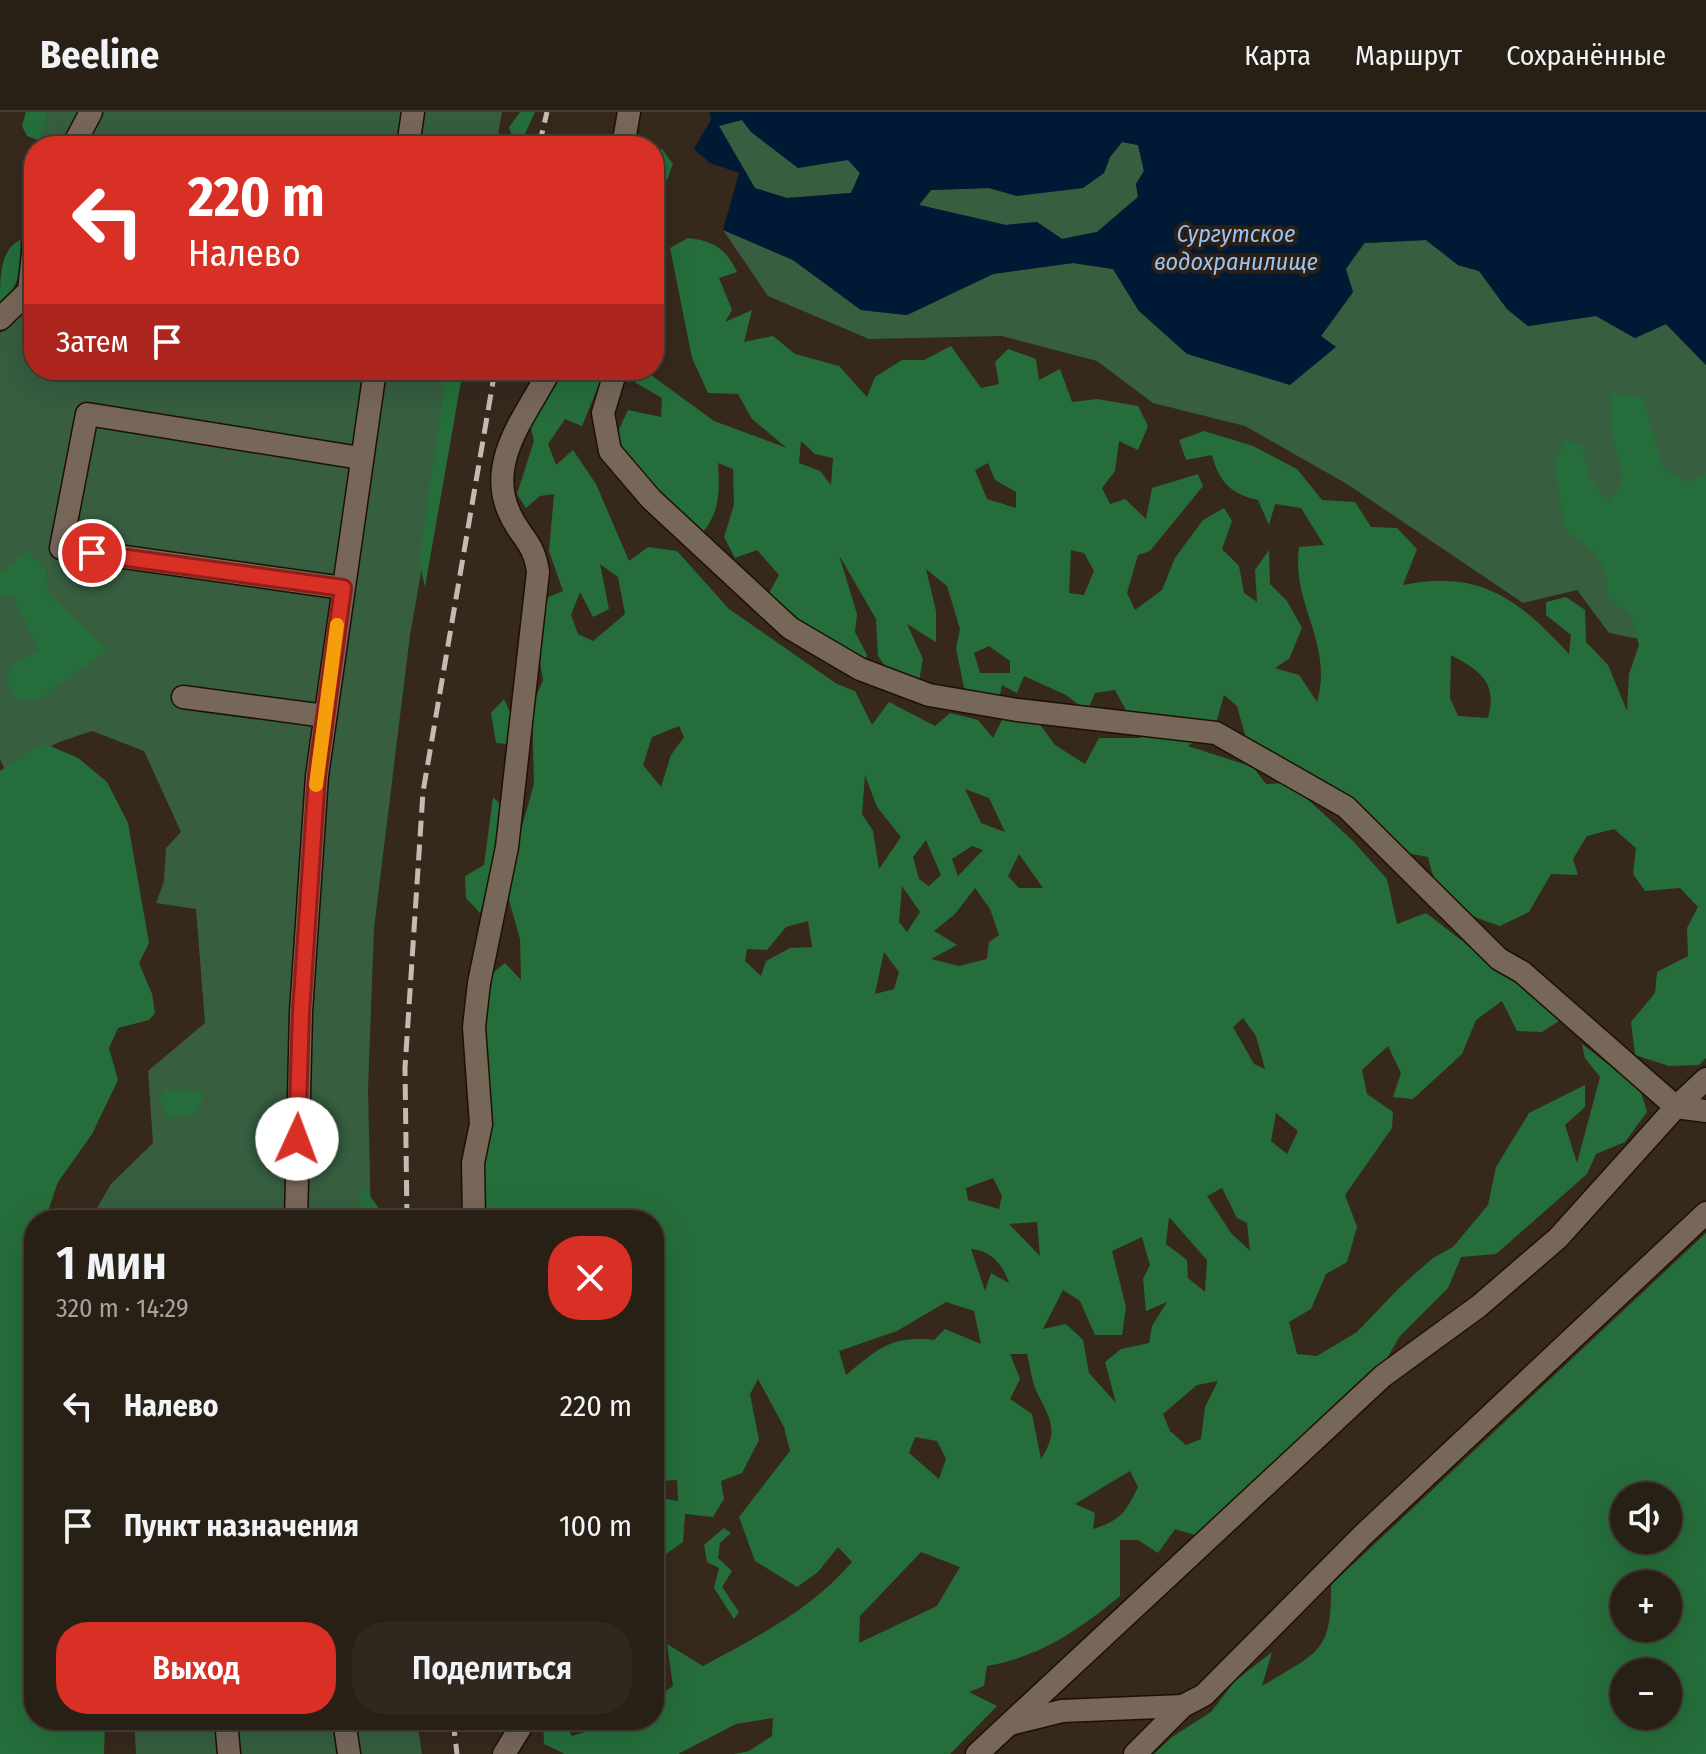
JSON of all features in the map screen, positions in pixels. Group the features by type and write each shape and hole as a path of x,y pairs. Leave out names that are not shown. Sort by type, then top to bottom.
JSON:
{"street":[{"path":"78,136 91,112"},
{"path":"409,136 413,112"},
{"path":"625,136 629,112"},
{"path":"0,319 24,298"},
{"path":"296,1210 301,1012 317,776 373,380"},
{"path":"474,1210 473,1163 481,1124 474,1027 479,983 507,847 538,572 535,549 514,524 503,499 501,470 508,446 544,380"},
{"path":"613,380 603,413 610,451 651,499 790,628 860,669 929,695 1017,710 1216,733 1275,763 1346,807 1499,959 1522,972 1676,1107 1706,1111"},
{"path":"343,588 61,548 87,414 360,458"},
{"path":"183,697 325,716"},
{"path":"977,1754 1383,1376 1479,1306 1558,1238 1676,1107 1706,1079"},
{"path":"1135,1754 1183,1706 1204,1695 1363,1535 1706,1213"},
{"path":"1006,1725 1062,1711 1183,1706"},
{"path":"227,1730 229,1754"},
{"path":"345,1730 349,1754"},
{"path":"504,1754 519,1730"}],"green space":[{"path":"26,112 48,112 42,136 27,136 22,126"},
{"path":"48,112 502,112 498,136 42,136"},
{"path":"520,112 535,112 524,136 512,136 509,127"},
{"path":"742,119 751,132 848,160 860,173 851,193 787,198 754,188 718,126"},
{"path":"1122,142 1138,145 1144,171 1136,184 1138,197 1097,232 1062,239 1037,222 1006,225 919,205 931,190 989,188 1017,196 1104,173 1110,157"},
{"path":"664,152 673,164 667,180 664,180"},
{"path":"723,230 793,260 861,310 907,315 993,274 1073,263 1113,269 1139,311 1336,347 1321,336 1353,292 1345,269 1365,243 1426,240 1458,265 1479,271 1507,309 1528,326 1596,316 1635,338 1666,324 1706,365 1706,640 1674,646 1609,633 1577,590 1523,603 1347,484 1245,426 1153,403 1097,361 1002,336 869,339 768,296"},
{"path":"688,238 718,247 737,272 719,278 732,310 725,322 752,310 744,342 773,336 795,354 839,366 867,397 875,377 902,360 924,360 951,346 981,388 999,384 995,362 1008,349 1036,359 1039,380 1060,369 1072,402 1097,399 1138,406 1148,426 1138,450 1119,441 1115,471 1102,488 1110,504 1125,499 1146,519 1152,488 1198,474 1203,486 1150,551 1138,555 1127,593 1135,610 1162,590 1175,558 1203,520 1224,508 1232,521 1222,549 1239,566 1244,593 1257,602 1255,570 1269,550 1270,584 1287,601 1302,628 1289,659 1275,668 1299,675 1317,702 1321,681 1320,661 1298,568 1299,547 1324,545 1301,508 1275,504 1269,525 1258,500 1233,490 1223,480 1212,455 1186,460 1179,440 1204,431 1253,446 1297,469 1322,500 1355,502 1371,527 1397,528 1417,549 1403,585 1454,581 1496,593 1533,618 1569,654 1571,635 1546,615 1546,602 1566,597 1585,610 1586,642 1608,665 1627,711 1629,674 1639,645 1630,614 1609,599 1606,575 1593,551 1565,531 1555,465 1564,440 1582,446 1590,478 1610,503 1623,481 1611,426 1612,394 1643,398 1663,468 1688,483 1706,473 1706,1058 1699,1065 1669,1066 1635,1055 1631,1022 1655,993 1657,972 1688,956 1687,928 1698,907 1680,888 1645,891 1633,874 1636,848 1614,829 1587,836 1573,859 1578,875 1551,874 1529,912 1500,926 1473,916 1452,903 1437,885 1428,857 1407,853 1266,759 1245,735 1237,706 1224,695 1215,727 1188,746 1253,767 1266,784 1290,783 1352,840 1387,879 1397,924 1426,913 1523,988 1559,1021 1542,1032 1517,1031 1502,1001 1476,1020 1462,1054 1413,1099 1393,1097 1401,1073 1388,1046 1362,1070 1367,1094 1393,1112 1392,1128 1345,1195 1357,1227 1347,1262 1326,1274 1311,1309 1289,1322 1297,1354 1317,1356 1357,1332 1400,1287 1433,1258 1453,1247 1488,1205 1496,1167 1529,1113 1585,1085 1585,1107 1565,1125 1577,1163 1600,1077 1585,1058 1582,1044 1640,1089 1647,1112 1625,1142 1596,1154 1587,1174 1496,1254 1461,1257 1448,1288 1400,1336 1386,1360 1198,1536 1175,1529 1158,1553 1138,1540 1120,1540 1120,1596 1090,1620 1042,1649 987,1666 984,1686 969,1692 997,1706 950,1754 734,1754 749,1751 772,1736 773,1718 736,1724 678,1754 565,1754 544,1744 543,1730 569,1730 572,1736 592,1730 664,1730 664,1692 673,1686 667,1644 703,1666 802,1608 852,1562 838,1547 818,1572 797,1587 755,1561 739,1517 790,1451 784,1427 758,1379 750,1394 759,1440 742,1473 721,1481 724,1499 713,1517 685,1514 683,1542 664,1555 664,1499 678,1501 677,1480 664,1481 664,1210 481,1210 479,1177 493,1120 481,1041 489,976 505,963 521,980 520,939 505,886 534,784 532,706 543,680 536,637 544,599 563,591 549,551 554,494 540,496 526,508 517,494 534,441 529,420 549,380 601,380 582,426 565,419 548,444 556,465 573,450 596,484 629,561 648,547 677,551 729,609 837,684 855,691 872,725 889,702 935,726 950,713 978,720 993,738 1003,718 1033,715 1055,745 1085,764 1099,738 1141,738 1115,690 1095,693 1087,711 1066,695 1024,676 1017,693 1002,685 998,704 964,688 956,648 960,629 947,586 926,569 936,611 936,642 907,624 923,659 918,687 902,690 878,656 876,619 839,555 857,614 855,632 867,655 861,674 768,595 779,575 757,550 735,558 724,537 734,505 733,469 718,463 717,504 710,522 696,539 656,505 615,438 628,410 661,417 662,398 635,380 658,380 714,421 787,448 752,419 738,394 708,393 692,358 670,248","holes":["801,441 815,454 833,458 831,485 820,471 799,463","988,463 995,480 1016,492 1016,508 987,499 975,470","1071,550 1084,553 1094,571 1084,595 1069,593","600,564 618,577 625,614 593,641 578,634 571,615 580,592 593,617 609,609","989,646 1010,661 1010,673 980,673 974,653","1451,655 1484,679 1491,695 1488,718 1458,716 1450,698","679,726 684,737 671,755 661,787 643,765 652,737","865,775 877,807 901,837 879,869 873,831 862,814","965,789 989,798 1005,832 981,823","926,840 941,875 929,886 919,879 913,857","972,846 983,850 958,876 952,859","1019,854 1043,888 1019,888 1008,876","902,886 920,912 907,932 899,922","975,888 990,909 999,935 989,942 987,959 959,966 931,959 957,945 934,931 955,914","808,921 812,947 790,948 766,961 761,976 745,961 747,949 767,950 786,927","884,952 899,972 894,989 875,994","1243,1018 1256,1036 1265,1069 1254,1064 1233,1027","1276,1113 1298,1131 1287,1154 1271,1141","993,1178 1002,1196 999,1209 968,1200 966,1188","1222,1188 1237,1218 1247,1223 1250,1251 1231,1233 1207,1196","1169,1217 1207,1260 1205,1292 1188,1278 1187,1260 1166,1244","1037,1222 1040,1256 1009,1224","1142,1237 1150,1265 1143,1279 1146,1311 1167,1302 1152,1326 1149,1343 1121,1349 1105,1362 1116,1403 1089,1373 1083,1340 1066,1324 1043,1329 1063,1290 1080,1301 1095,1335 1122,1335 1126,1307 1112,1251","971,1249 990,1255 1000,1265 1009,1283 991,1273 985,1291","946,1302 974,1311 981,1344 945,1329 934,1340 906,1340 885,1346 846,1375 839,1351 897,1331","1010,1354 1027,1354 1034,1386 1049,1417 1050,1440 1041,1459 1032,1414 1010,1399 1020,1379","1218,1381 1205,1407 1201,1439 1186,1445 1170,1431 1163,1414 1197,1385","915,1437 937,1441 946,1459 939,1479 909,1453","1130,1471 1138,1487 1126,1509 1110,1523 1093,1529 1095,1513 1075,1504","921,1552 960,1567 937,1606 859,1643 860,1616"]},
{"path":"20,240 21,257 16,282 0,302 5,257"},
{"path":"24,286 24,380 455,380 410,635 374,928 368,1090 371,1210 96,1210 111,1184 153,1143 148,1071 205,1023 196,909 156,903 164,881 166,848 181,832 144,751 92,731 59,742 5,770 0,759 0,333 21,315"},
{"path":"446,380 461,380 425,587 419,561"},
{"path":"27,550 46,569 47,593 108,650 38,700 18,699 7,681 15,663 39,651 12,595 0,598 0,574"},
{"path":"504,699 514,721 508,744 496,743 491,713"},
{"path":"43,743 78,758 107,782 128,823 149,943 139,963 152,994 155,1013 149,1020 118,1028 109,1048 118,1080 92,1134 58,1182 48,1210 24,1210 24,1730 105,1730 104,1754 0,1754 0,771"},
{"path":"493,797 505,809 496,871 480,913 466,898 465,876 484,865"},
{"path":"166,1090 201,1091 203,1100 194,1114 168,1118 159,1100"},
{"path":"363,1187 380,1210 362,1210 359,1196"},
{"path":"1706,1233 1706,1754 1154,1754 1172,1737 1211,1712 1235,1681 1272,1652 1262,1686 1309,1657 1324,1638 1331,1607 1331,1585"},
{"path":"724,1528 731,1533 720,1543 718,1558 732,1571 722,1587 739,1612 734,1619 714,1588 719,1568 707,1562 704,1545"},
{"path":"135,1730 418,1730 422,1754 136,1754"}],"water":[{"name":"Сургутское водохранилище","path":"710,112 1706,112 1706,365 1666,324 1635,338 1596,316 1528,326 1507,309 1479,271 1458,265 1426,240 1364,243 1346,269 1353,292 1321,336 1336,347 1290,385 1187,354 1139,311 1113,269 1073,263 993,274 907,315 861,310 793,260 723,230 739,173 710,163 694,149 711,120","holes":["742,120 751,132 798,168 848,160 860,173 851,193 787,198 755,188 719,126","1122,142 1138,145 1144,171 1136,184 1138,197 1097,232 1062,239 1037,222 1006,225 919,205 931,190 989,188 1017,196 1083,188 1104,173 1110,157"]}],"railway":[{"path":"541,136 547,112"},
{"path":"407,1210 405,1068 423,792 493,380"},
{"path":"454,1730 457,1754"}],"slow traffic":[{"path":"316,785 337,625"}],"route":[{"path":"92,553 343,588 317,776 301,1012 297,1139"}]}
